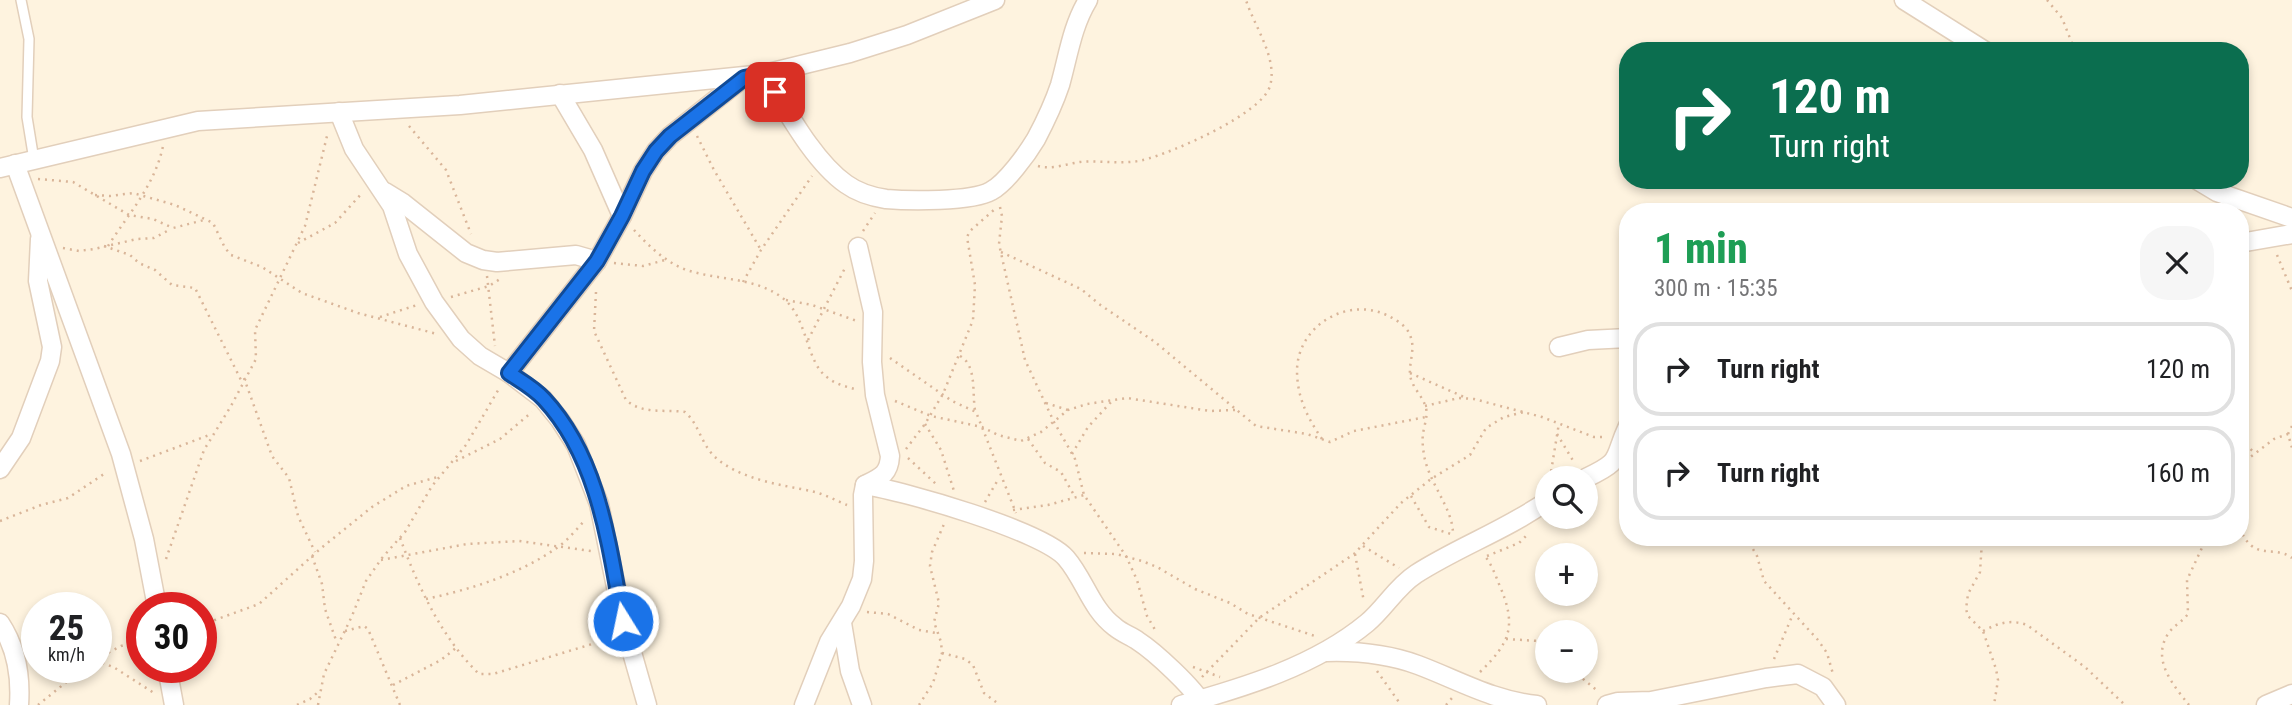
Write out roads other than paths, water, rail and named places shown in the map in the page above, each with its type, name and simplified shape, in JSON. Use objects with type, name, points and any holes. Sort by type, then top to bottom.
[{"type":"street","points":[[154,592],[144,539],[124,464],[40,232],[11,168],[34,160],[198,121],[460,105],[744,78],[850,53],[895,39],[995,0]]},
{"type":"street","points":[[764,74],[822,161],[846,184],[863,193],[886,199],[978,196],[1001,184],[1035,139],[1059,88],[1077,23],[1088,0]]},
{"type":"street","points":[[1904,0],[1971,42]]},
{"type":"street","points":[[502,369],[597,261],[656,151],[689,120],[744,78]]},
{"type":"street","points":[[560,94],[593,150],[622,216]]},
{"type":"street","points":[[336,112],[354,149],[392,205],[408,254],[434,302],[461,339],[480,356],[544,399],[576,445],[599,504],[626,634],[647,705]]},
{"type":"street","points":[[380,186],[460,248],[483,260],[576,255],[597,261]]},
{"type":"street","points":[[2212,189],[2249,203]]},
{"type":"street","points":[[2249,203],[2292,218]]},
{"type":"street","points":[[0,469],[21,438],[50,361],[52,347],[38,281],[40,232]]},
{"type":"street","points":[[2249,241],[2292,234]]},
{"type":"street","points":[[804,705],[829,642],[851,606],[862,579],[865,485],[887,472],[890,466],[875,394],[873,312],[858,247]]},
{"type":"street","points":[[1559,346],[1588,340],[1619,338]]},
{"type":"street","points":[[1598,472],[1616,459],[1619,450]]},
{"type":"street","points":[[865,485],[899,491],[1052,546],[1066,557],[1103,616],[1116,628],[1152,651],[1194,700],[1265,678],[1329,648],[1367,623],[1398,588],[1458,541],[1526,516],[1535,510]]},
{"type":"street","points":[[0,623],[15,655],[19,705]]},
{"type":"street","points":[[842,623],[850,671],[862,705]]},
{"type":"street","points":[[1329,648],[1369,653],[1420,666],[1499,698],[1537,705]]},
{"type":"street","points":[[1615,704],[1651,701],[1798,674],[1823,687],[1835,703]]},
{"type":"street","points":[[167,683],[167,701]]},
{"type":"street","points":[[2266,705],[2292,694]]},
{"type":"lane","points":[[21,0],[29,38],[27,117],[34,160]]}]
